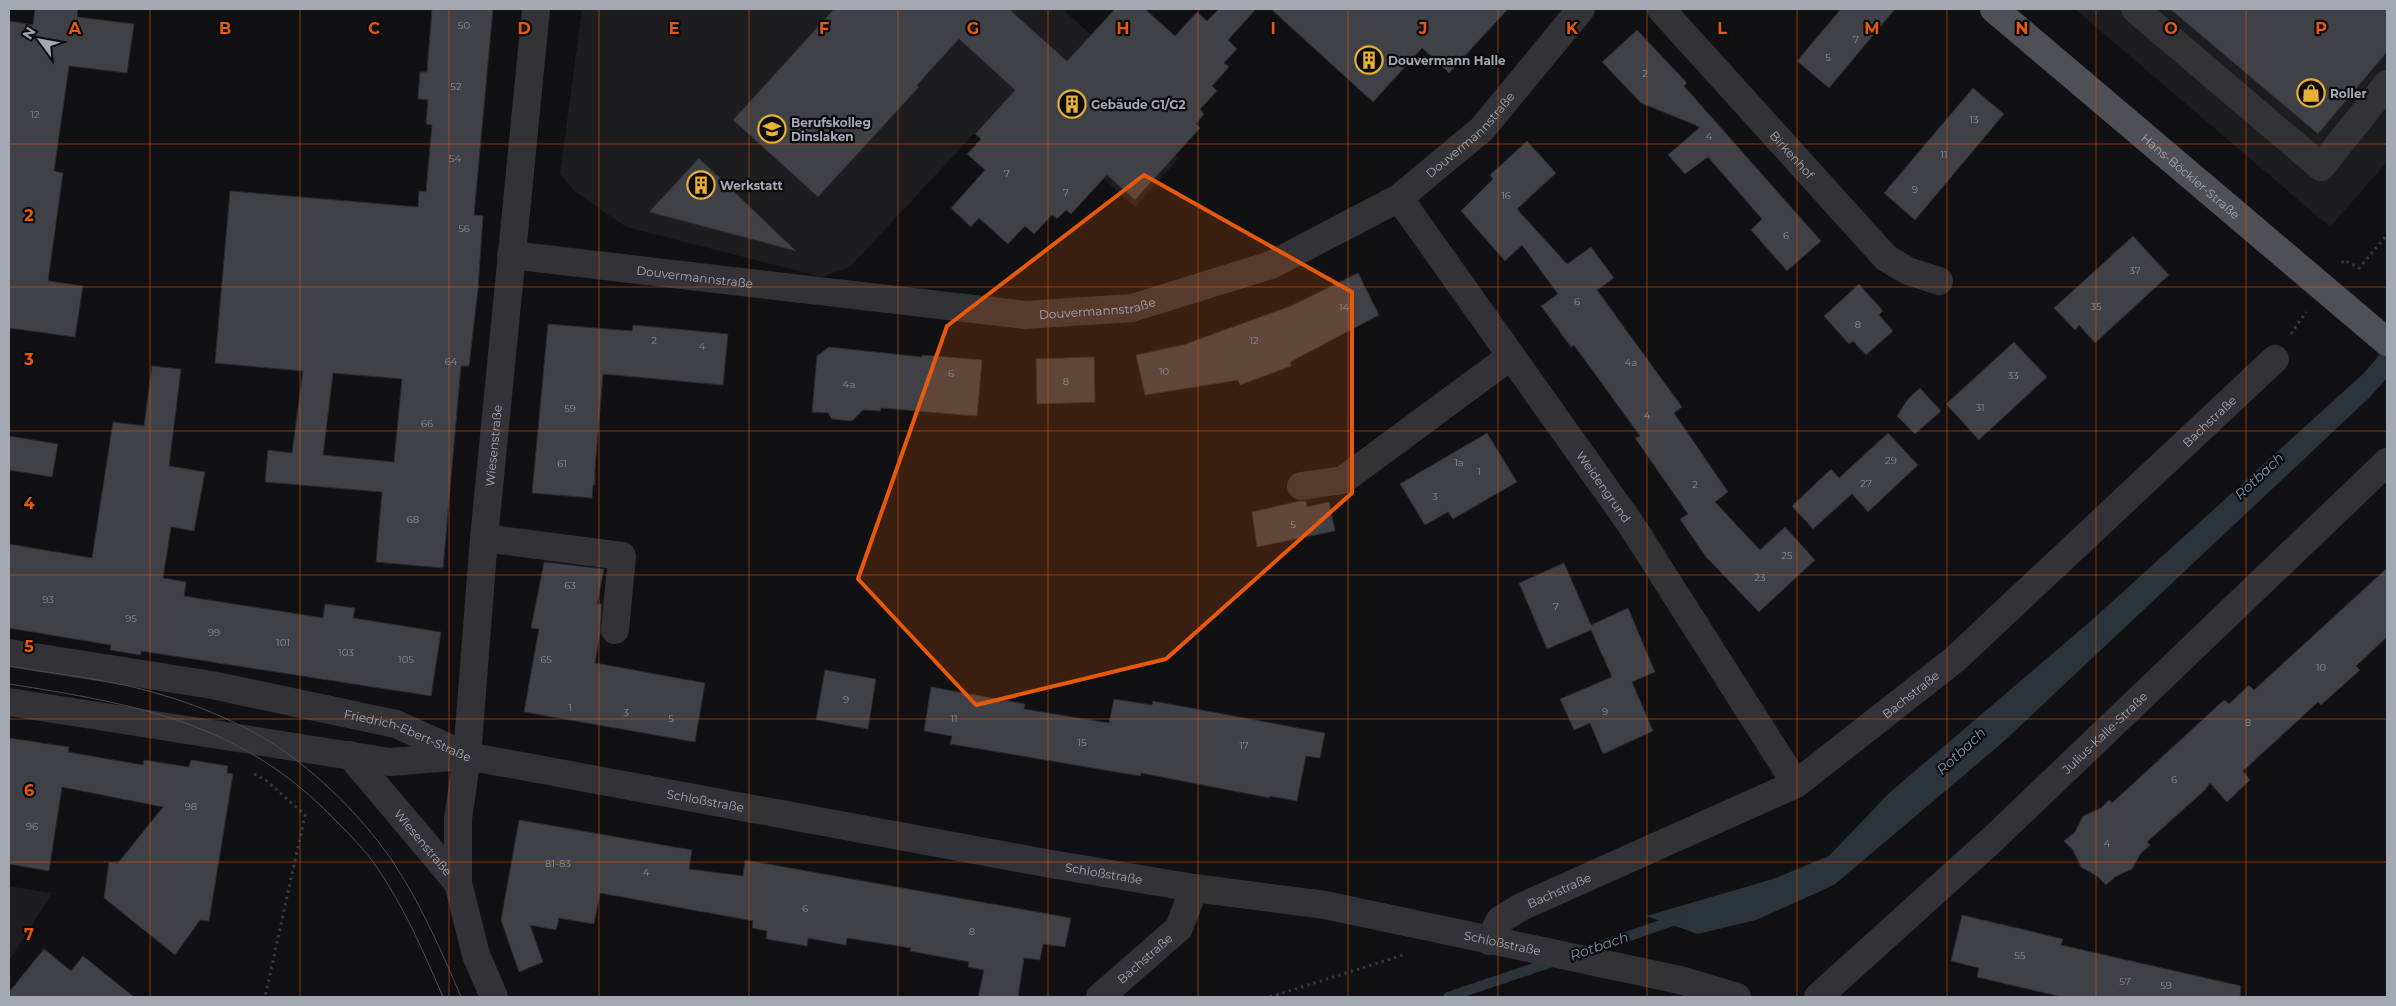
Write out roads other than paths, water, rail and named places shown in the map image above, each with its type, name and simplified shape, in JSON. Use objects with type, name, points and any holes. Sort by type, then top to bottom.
[{"type":"main road","name":"Hans-Böckler-Straße","points":[[1994,9],[2378,334]]},
{"type":"street","name":"Wiesenstraße","points":[[494,997],[476,956],[458,883],[458,819],[467,756],[484,538],[536,9]]},
{"type":"street","name":"Douvermannstraße","points":[[512,255],[1024,315],[1132,308],[1271,265],[1398,198],[1482,129],[1581,9]]},
{"type":"street","name":"Birkenhof","points":[[1661,9],[1886,258],[1908,271],[1939,281]]},
{"type":"street","points":[[2135,9],[2320,168],[2387,84]]},
{"type":"street","name":"Weidengrund","points":[[1398,198],[1632,526],[1796,784]]},
{"type":"street","points":[[1301,486],[1342,480],[1511,356]]},
{"type":"street","name":"Bachstraße","points":[[1489,941],[1500,920],[1522,908],[1796,784],[1954,660],[2275,359]]},
{"type":"street","name":"Julius-Kalle-Straße","points":[[1818,997],[1994,838],[2387,462]]},
{"type":"street","points":[[484,538],[622,556],[615,630]]},
{"type":"street","name":"Friedrich-Ebert-Straße","points":[[9,653],[212,685],[396,724],[467,756]]},
{"type":"street","name":"Friedrich-Ebert-Straße","points":[[9,702],[390,762],[467,756]]},
{"type":"street","name":"Wiesenstraße","points":[[350,755],[458,883]]},
{"type":"street","name":"Schloßstraße","points":[[467,756],[1194,888],[1325,905],[1680,980],[1737,997]]},
{"type":"street","name":"Bachstraße","points":[[1100,997],[1179,928],[1194,888]]},
{"type":"water","points":[[2387,346],[2387,378],[2370,397],[2002,743],[1834,885],[1756,920],[1698,934],[1646,916],[1773,879],[1829,856],[1888,794],[2092,620],[2364,373]]},
{"type":"waterway","name":"Rotbach","points":[[1583,952],[1678,919]]},
{"type":"waterway","name":"Rotbach","points":[[1448,997],[1555,961]]},
{"type":"tram line","points":[[9,666],[130,686],[181,701],[238,724],[291,756],[323,782],[353,812],[391,859],[421,909],[461,997]]},
{"type":"tram line","points":[[9,684],[101,700],[144,710],[186,723],[225,740],[264,761],[300,788],[336,821],[372,860],[404,913],[443,997]]},
{"type":"place","name":"Douvermann Halle","points":[[1369,60]]},
{"type":"place","name":"Roller","points":[[2311,93]]},
{"type":"place","name":"Gebäude G1/G2","points":[[1072,104]]},
{"type":"place","name":"Berufskolleg Dinslaken","points":[[772,129]]},
{"type":"place","name":"Werkstatt","points":[[701,185]]}]
